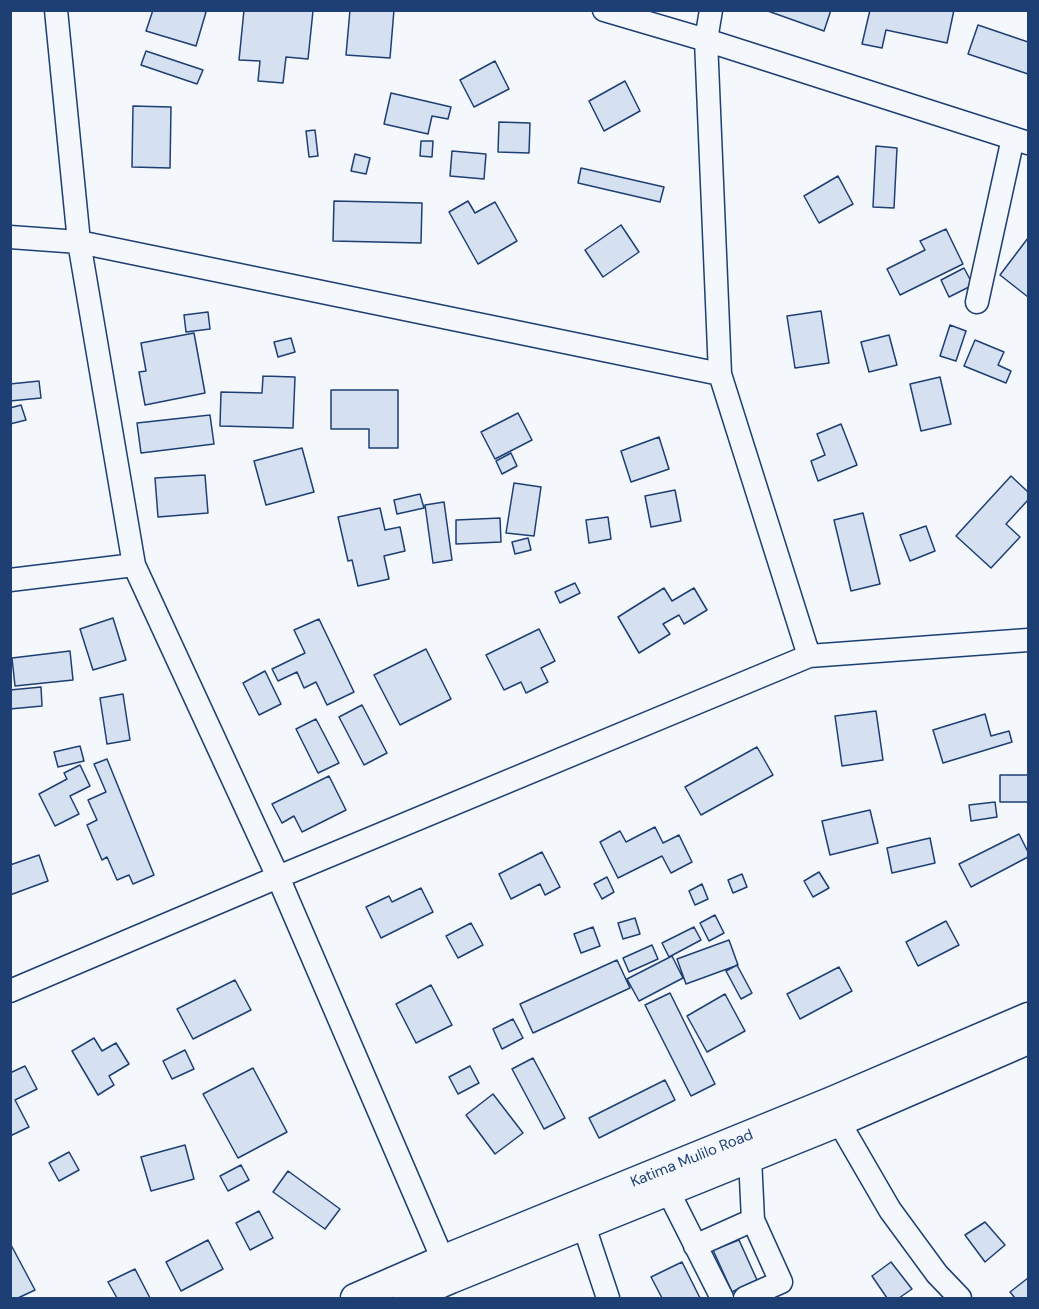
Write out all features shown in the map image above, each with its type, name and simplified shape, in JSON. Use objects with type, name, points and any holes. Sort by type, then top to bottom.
[{"type":"main road","name":"Katima Mulilo Road","points":[[408,1299],[447,1269],[746,1148],[832,1101],[1029,1017]]},
{"type":"main road","name":"Katima Mulilo Road","points":[[746,1148],[839,1122],[1029,1040]]},
{"type":"main road","name":"Katima Mulilo Road","points":[[355,1299],[584,1226],[663,1182]]},
{"type":"street","points":[[56,10],[79,242],[134,565],[278,877],[447,1269]]},
{"type":"street","points":[[604,10],[706,40],[1021,141],[977,303]]},
{"type":"street","points":[[711,10],[706,40],[720,374],[809,656]]},
{"type":"street","points":[[10,237],[79,242],[720,374]]},
{"type":"street","points":[[10,580],[134,565]]},
{"type":"street","points":[[10,992],[278,877],[809,656],[1029,640]]},
{"type":"street","points":[[839,1122],[890,1210],[937,1274],[960,1299]]},
{"type":"street","points":[[745,1299],[781,1282],[753,1220],[746,1148]]},
{"type":"street","points":[[663,1182],[722,1299]]},
{"type":"street","points":[[695,1246],[753,1220]]},
{"type":"street","points":[[584,1226],[608,1299]]},
{"type":"building","points":[[153,10],[201,10],[206,12],[196,46],[146,31]]},
{"type":"building","points":[[244,10],[313,11],[308,59],[286,57],[283,83],[258,81],[260,61],[239,60]]},
{"type":"building","points":[[350,10],[394,10],[390,58],[346,55]]},
{"type":"building","points":[[765,10],[831,10],[824,31]]},
{"type":"building","points":[[870,10],[954,10],[947,43],[886,30],[882,48],[862,44]]},
{"type":"building","points":[[978,25],[1028,42],[1028,74],[968,54]]},
{"type":"building","points":[[146,51],[203,70],[197,84],[141,65]]},
{"type":"building","points":[[495,61],[509,89],[474,107],[460,80]]},
{"type":"building","points":[[625,81],[640,111],[604,131],[589,101]]},
{"type":"building","points":[[391,93],[451,107],[448,119],[432,116],[428,134],[384,124]]},
{"type":"building","points":[[133,106],[171,107],[170,168],[132,167]]},
{"type":"building","points":[[499,122],[530,123],[529,153],[498,152]]},
{"type":"building","points":[[315,130],[318,156],[309,157],[306,131]]},
{"type":"building","points":[[421,141],[433,141],[432,157],[420,156]]},
{"type":"building","points":[[876,146],[897,148],[894,208],[873,207]]},
{"type":"building","points":[[452,151],[486,154],[484,179],[450,176]]},
{"type":"building","points":[[355,154],[370,158],[366,174],[351,171]]},
{"type":"building","points":[[581,168],[664,187],[660,202],[578,183]]},
{"type":"building","points":[[838,176],[853,204],[819,223],[804,196]]},
{"type":"building","points":[[334,201],[422,203],[421,243],[333,241]]},
{"type":"building","points":[[468,201],[475,213],[495,202],[517,241],[478,264],[449,212]]},
{"type":"building","points":[[621,225],[639,252],[603,277],[585,250]]},
{"type":"building","points":[[946,229],[963,264],[900,295],[887,269],[925,250],[920,241]]},
{"type":"building","points":[[1028,238],[1028,297],[1000,275]]},
{"type":"building","points":[[964,268],[973,285],[949,297],[941,280]]},
{"type":"building","points":[[821,311],[829,363],[795,368],[787,316]]},
{"type":"building","points":[[208,312],[210,329],[186,332],[184,315]]},
{"type":"building","points":[[950,325],[966,331],[956,361],[940,356]]},
{"type":"building","points":[[194,333],[205,393],[145,405],[139,372],[146,371],[141,343]]},
{"type":"building","points":[[889,335],[897,365],[869,372],[861,342]]},
{"type":"building","points":[[291,338],[295,352],[278,357],[274,342]]},
{"type":"building","points":[[975,340],[1004,352],[998,365],[1011,371],[1006,383],[964,366]]},
{"type":"building","points":[[263,376],[295,377],[293,428],[220,426],[221,392],[262,393]]},
{"type":"building","points":[[940,377],[951,424],[921,431],[910,384]]},
{"type":"building","points":[[39,381],[41,398],[10,401],[10,384]]},
{"type":"building","points":[[331,390],[398,390],[398,448],[369,448],[369,429],[331,429]]},
{"type":"building","points":[[21,405],[26,420],[10,424],[10,408]]},
{"type":"building","points":[[518,413],[532,440],[495,459],[481,432]]},
{"type":"building","points":[[210,415],[214,444],[141,453],[137,423]]},
{"type":"building","points":[[841,424],[857,465],[818,481],[811,461],[825,455],[817,434]]},
{"type":"building","points":[[659,437],[669,469],[631,482],[621,451]]},
{"type":"building","points":[[302,448],[314,492],[266,505],[254,461]]},
{"type":"building","points":[[511,453],[517,466],[502,474],[496,461]]},
{"type":"building","points":[[205,475],[208,513],[158,517],[155,478]]},
{"type":"building","points":[[1011,476],[1028,492],[1028,500],[1006,524],[1020,537],[991,568],[956,536]]},
{"type":"building","points":[[514,483],[541,487],[534,536],[506,533]]},
{"type":"building","points":[[675,490],[681,521],[651,527],[645,496]]},
{"type":"building","points":[[420,494],[424,508],[397,514],[394,500]]},
{"type":"building","points":[[444,502],[452,560],[433,563],[425,505]]},
{"type":"building","points":[[380,508],[385,530],[400,527],[405,551],[384,556],[389,579],[358,586],[352,560],[348,561],[338,517]]},
{"type":"building","points":[[863,513],[880,584],[851,591],[834,520]]},
{"type":"building","points":[[608,517],[611,539],[589,543],[586,520]]},
{"type":"building","points":[[500,518],[501,542],[456,544],[456,520]]},
{"type":"building","points":[[926,526],[935,551],[910,561],[900,535]]},
{"type":"building","points":[[528,538],[531,550],[515,554],[512,542]]},
{"type":"building","points":[[575,583],[580,593],[560,603],[555,592]]},
{"type":"building","points":[[664,588],[672,601],[694,588],[707,610],[684,624],[679,615],[663,624],[670,634],[639,653],[618,617]]},
{"type":"building","points":[[113,618],[126,660],[93,670],[80,629]]},
{"type":"building","points":[[319,619],[354,692],[327,705],[316,682],[304,688],[297,672],[278,681],[272,669],[305,653],[294,630]]},
{"type":"building","points":[[539,629],[555,661],[541,668],[548,682],[526,693],[521,682],[504,690],[486,655]]},
{"type":"building","points":[[426,649],[451,699],[400,725],[374,675]]},
{"type":"building","points":[[70,651],[73,680],[15,686],[12,658]]},
{"type":"building","points":[[265,671],[281,704],[259,715],[243,683]]},
{"type":"building","points":[[41,687],[42,706],[10,709],[10,690]]},
{"type":"building","points":[[123,694],[130,740],[107,744],[100,698]]},
{"type":"building","points":[[362,705],[387,753],[364,765],[339,717]]},
{"type":"building","points":[[876,711],[883,760],[842,766],[835,716]]},
{"type":"building","points":[[985,714],[991,736],[1009,731],[1012,742],[943,763],[933,730]]},
{"type":"building","points":[[316,719],[339,763],[318,773],[296,729]]},
{"type":"building","points":[[80,746],[84,761],[58,767],[54,752]]},
{"type":"building","points":[[757,747],[773,775],[701,815],[685,787]]},
{"type":"building","points":[[107,759],[154,875],[133,884],[129,875],[117,880],[107,857],[102,860],[87,825],[97,820],[88,800],[106,792],[94,764]]},
{"type":"building","points":[[80,765],[90,786],[70,796],[79,814],[55,826],[39,794],[67,779],[64,773]]},
{"type":"building","points":[[1000,775],[1028,775],[1028,802],[1000,802]]},
{"type":"building","points":[[329,776],[346,810],[302,832],[294,816],[282,823],[272,804]]},
{"type":"building","points":[[995,802],[997,817],[971,821],[969,805]]},
{"type":"building","points":[[870,810],[878,843],[830,855],[822,821]]},
{"type":"building","points":[[655,827],[663,843],[679,835],[692,862],[671,873],[662,856],[618,878],[600,842],[620,831],[626,842]]},
{"type":"building","points":[[1019,834],[1028,852],[1028,857],[971,887],[959,864]]},
{"type":"building","points":[[930,838],[935,863],[892,873],[887,848]]},
{"type":"building","points":[[542,852],[560,887],[545,895],[540,884],[511,899],[499,874]]},
{"type":"building","points":[[39,855],[48,881],[10,895],[10,865]]},
{"type":"building","points":[[819,872],[829,888],[813,897],[804,881]]},
{"type":"building","points":[[742,874],[747,887],[733,893],[728,880]]},
{"type":"building","points":[[607,877],[614,892],[602,899],[594,884]]},
{"type":"building","points":[[702,884],[708,899],[695,905],[689,891]]},
{"type":"building","points":[[421,888],[433,912],[381,938],[366,907],[389,896],[392,902]]},
{"type":"building","points":[[715,915],[724,933],[709,941],[700,923]]},
{"type":"building","points":[[635,918],[640,934],[623,939],[618,923]]},
{"type":"building","points":[[946,921],[959,945],[918,966],[906,942]]},
{"type":"building","points":[[471,923],[483,945],[458,958],[446,936]]},
{"type":"building","points":[[593,927],[600,946],[581,953],[574,934]]},
{"type":"building","points":[[694,927],[701,940],[669,957],[662,943]]},
{"type":"building","points":[[729,940],[738,965],[686,984],[677,959]]},
{"type":"building","points":[[652,945],[658,959],[629,972],[623,958]]},
{"type":"building","points":[[672,956],[683,978],[639,1001],[627,979]]},
{"type":"building","points":[[617,960],[630,988],[533,1033],[520,1004]]},
{"type":"building","points":[[737,965],[752,993],[741,999],[726,971]]},
{"type":"building","points":[[839,967],[852,991],[800,1019],[787,994]]},
{"type":"building","points":[[235,980],[251,1010],[193,1039],[177,1009]]},
{"type":"building","points":[[431,985],[452,1025],[416,1043],[396,1004]]},
{"type":"building","points":[[670,993],[715,1084],[691,1096],[645,1005]]},
{"type":"building","points":[[725,994],[745,1031],[707,1052],[687,1016]]},
{"type":"building","points":[[513,1019],[523,1038],[502,1049],[493,1029]]},
{"type":"building","points":[[94,1038],[102,1051],[116,1043],[129,1064],[109,1076],[114,1085],[98,1095],[72,1051]]},
{"type":"building","points":[[185,1050],[194,1069],[172,1079],[163,1061]]},
{"type":"building","points":[[533,1058],[565,1118],[544,1129],[512,1069]]},
{"type":"building","points":[[25,1066],[37,1089],[15,1100],[29,1127],[10,1136],[10,1073]]},
{"type":"building","points":[[470,1066],[479,1083],[458,1094],[449,1077]]},
{"type":"building","points":[[253,1068],[287,1132],[238,1158],[203,1094]]},
{"type":"building","points":[[665,1080],[675,1100],[599,1138],[589,1118]]},
{"type":"building","points":[[493,1094],[523,1133],[495,1154],[466,1115]]},
{"type":"building","points":[[185,1145],[194,1179],[151,1191],[141,1157]]},
{"type":"building","points":[[69,1152],[79,1170],[59,1181],[49,1163]]},
{"type":"building","points":[[241,1165],[249,1180],[228,1191],[220,1176]]},
{"type":"building","points":[[288,1171],[340,1209],[325,1229],[273,1192]]},
{"type":"building","points":[[259,1211],[273,1238],[250,1250],[236,1223]]},
{"type":"building","points":[[985,1222],[1005,1245],[985,1262],[965,1235]]},
{"type":"building","points":[[208,1240],[223,1269],[181,1291],[166,1262]]},
{"type":"building","points":[[739,1240],[757,1280],[732,1292],[713,1250]]},
{"type":"building","points":[[10,1243],[35,1290],[18,1298],[10,1296]]},
{"type":"building","points":[[682,1262],[700,1298],[662,1298],[651,1277]]},
{"type":"building","points":[[891,1262],[912,1289],[899,1298],[887,1298],[872,1276]]},
{"type":"building","points":[[135,1269],[150,1298],[117,1298],[108,1282]]},
{"type":"building","points":[[1028,1278],[1028,1298],[1015,1298],[1010,1292]]}]
